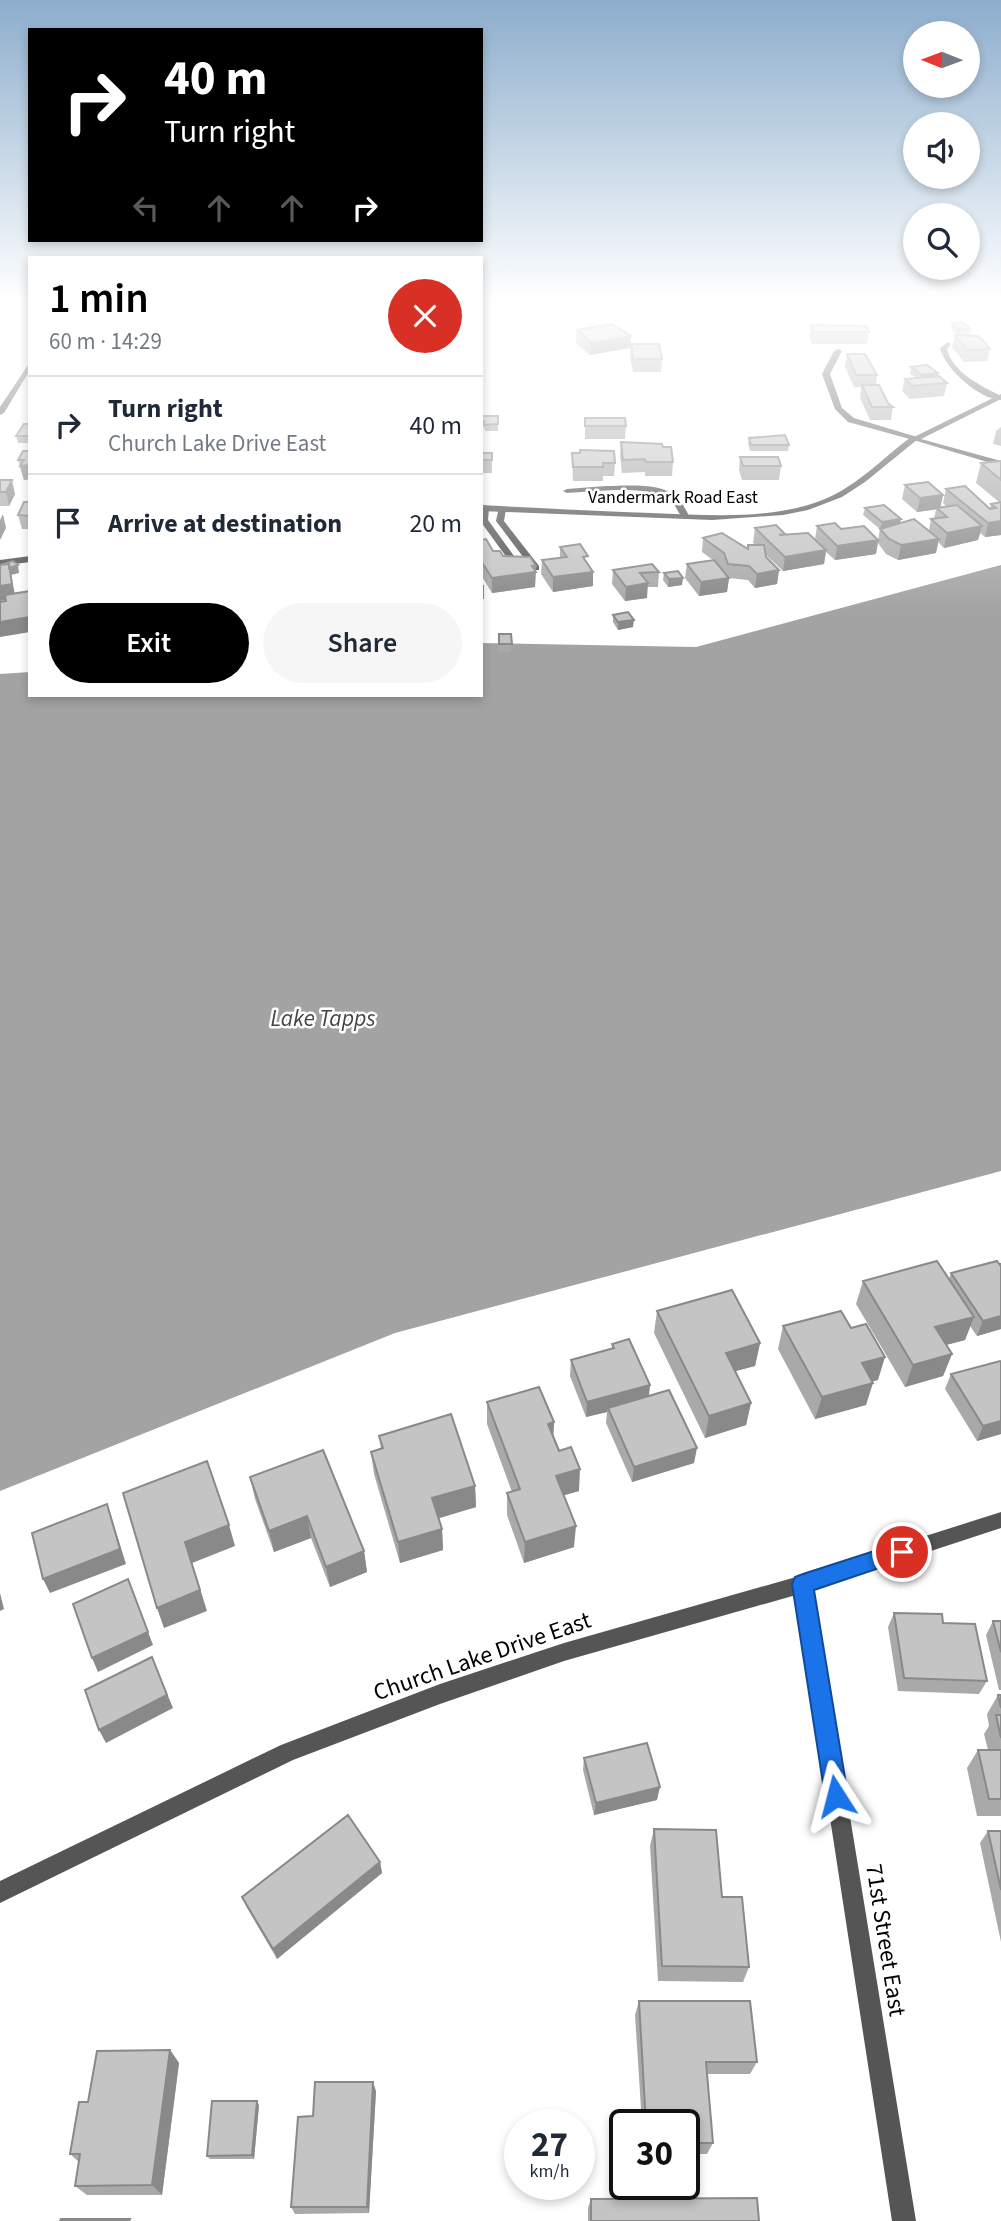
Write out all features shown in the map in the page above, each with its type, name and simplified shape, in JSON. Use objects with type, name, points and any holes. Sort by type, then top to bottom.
[{"type":"street","points":[[838,406],[851,420],[1001,464]]},
{"type":"street","name":"Vandermark Road East","points":[[483,508],[685,516],[771,513],[827,501],[858,484],[914,439],[982,406]]},
{"type":"street","points":[[566,491],[639,489],[664,493],[673,497],[685,516]]},
{"type":"street","points":[[483,508],[484,520],[518,566]]},
{"type":"street","points":[[502,509],[500,521],[536,568]]},
{"type":"street","points":[[0,563],[28,559]]},
{"type":"street","name":"Church Lake Drive East","points":[[0,1892],[313,1742],[440,1694],[564,1652],[803,1584],[1001,1520]]},
{"type":"street","name":"71st Street East","points":[[803,1584],[904,2221]]},
{"type":"water","name":"Lake Tapps","points":[[1001,565],[1001,1171],[395,1333],[0,1491],[0,674],[28,672],[28,697],[483,697],[483,643],[696,647]]},
{"type":"building","points":[[483,416],[498,416],[498,424],[484,425]]},
{"type":"building","points":[[585,418],[625,418],[626,426],[585,426]]},
{"type":"building","points":[[24,424],[28,424],[28,436],[16,436]]},
{"type":"building","points":[[785,435],[789,445],[751,445],[749,438]]},
{"type":"building","points":[[621,442],[671,447],[673,462],[623,460]]},
{"type":"building","points":[[580,450],[614,451],[615,463],[603,463],[603,467],[573,467],[572,453],[580,453]]},
{"type":"building","points":[[23,451],[28,451],[28,465],[20,466],[24,460],[18,460]]},
{"type":"building","points":[[483,453],[492,453],[492,460],[483,460]]},
{"type":"building","points":[[740,457],[778,457],[781,466],[743,466]]},
{"type":"building","points":[[1001,461],[1001,480],[981,463]]},
{"type":"building","points":[[0,480],[12,480],[6,492],[0,492]]},
{"type":"building","points":[[928,482],[943,495],[920,498],[905,485]]},
{"type":"building","points":[[965,486],[990,509],[996,508],[991,504],[1001,502],[1001,521],[988,523],[946,489]]},
{"type":"building","points":[[24,502],[28,502],[28,516],[18,515]]},
{"type":"building","points":[[884,505],[901,519],[882,522],[865,508]]},
{"type":"building","points":[[957,505],[982,526],[947,533],[931,519],[947,517],[937,508]]},
{"type":"building","points":[[914,519],[939,539],[901,545],[889,539],[880,529]]},
{"type":"building","points":[[835,523],[841,529],[864,526],[878,540],[837,546],[817,526]]},
{"type":"building","points":[[776,525],[785,534],[779,535],[808,533],[826,550],[785,557],[755,528]]},
{"type":"building","points":[[722,533],[748,549],[748,545],[764,545],[766,557],[779,570],[757,574],[749,566],[728,564],[724,553],[703,538]]},
{"type":"building","points":[[486,539],[493,551],[500,551],[503,556],[530,557],[536,566],[532,566],[536,572],[492,578],[483,564],[483,540]]},
{"type":"building","points":[[580,544],[588,556],[583,557],[593,572],[553,577],[542,560],[567,557],[560,547]]},
{"type":"building","points":[[714,560],[729,578],[701,582],[687,564]]},
{"type":"building","points":[[13,561],[18,565],[9,568],[9,564],[0,565]]},
{"type":"building","points":[[9,564],[12,584],[0,586],[0,565]]},
{"type":"building","points":[[652,564],[659,572],[640,573],[648,583],[626,587],[613,570]]},
{"type":"building","points":[[678,571],[683,578],[669,579],[664,573]]},
{"type":"building","points":[[28,591],[28,617],[0,622],[0,602],[6,601],[5,595]]},
{"type":"building","points":[[628,612],[634,620],[618,622],[613,615]]},
{"type":"building","points":[[499,634],[511,634],[512,644],[499,644]]},
{"type":"building","points":[[937,1261],[974,1317],[935,1327],[952,1354],[913,1365],[863,1281]]},
{"type":"building","points":[[997,1261],[1001,1264],[1001,1316],[983,1321],[951,1273]]},
{"type":"building","points":[[732,1290],[760,1343],[726,1353],[751,1403],[709,1416],[657,1311]]},
{"type":"building","points":[[841,1311],[851,1328],[866,1324],[885,1357],[862,1363],[873,1383],[822,1397],[783,1326]]},
{"type":"building","points":[[629,1339],[650,1385],[587,1402],[571,1360],[614,1348],[612,1344]]},
{"type":"building","points":[[1000,1361],[1001,1421],[983,1426],[951,1374]]},
{"type":"building","points":[[539,1387],[554,1422],[548,1424],[559,1451],[571,1447],[580,1469],[556,1476],[576,1526],[525,1542],[507,1493],[520,1489],[487,1402]]},
{"type":"building","points":[[669,1390],[697,1448],[634,1467],[608,1408]]},
{"type":"building","points":[[451,1414],[475,1486],[432,1498],[442,1529],[398,1542],[371,1452],[383,1448],[379,1436]]},
{"type":"building","points":[[323,1450],[364,1551],[326,1567],[307,1516],[269,1531],[250,1477]]},
{"type":"building","points":[[207,1461],[229,1525],[185,1542],[200,1590],[157,1608],[123,1493]]},
{"type":"building","points":[[107,1504],[120,1549],[43,1579],[32,1533]]},
{"type":"building","points":[[128,1579],[148,1632],[92,1658],[73,1604]]},
{"type":"building","points":[[894,1613],[942,1614],[943,1623],[975,1624],[987,1681],[904,1678]]},
{"type":"building","points":[[993,1621],[1001,1621],[1001,1652]]},
{"type":"building","points":[[152,1657],[167,1695],[99,1730],[85,1690]]},
{"type":"building","points":[[996,1715],[1001,1715],[1001,1738]]},
{"type":"building","points":[[647,1743],[660,1787],[596,1803],[584,1758]]},
{"type":"building","points":[[978,1750],[1001,1750],[1001,1799],[989,1799]]},
{"type":"building","points":[[348,1815],[380,1862],[273,1949],[242,1897]]},
{"type":"building","points":[[654,1829],[716,1830],[722,1897],[742,1897],[749,1967],[662,1966]]},
{"type":"building","points":[[988,1831],[1001,1831],[1001,1890]]},
{"type":"building","points":[[639,2001],[750,2001],[757,2062],[706,2062],[713,2143],[700,2143],[700,2109],[645,2109]]},
{"type":"building","points":[[170,2050],[152,2185],[75,2186],[80,2154],[70,2154],[79,2102],[88,2102],[97,2051]]},
{"type":"building","points":[[315,2082],[373,2082],[367,2207],[291,2207],[298,2117],[313,2116]]},
{"type":"building","points":[[212,2101],[257,2101],[252,2155],[207,2156]]},
{"type":"building","points":[[757,2198],[759,2221],[591,2221],[591,2200],[595,2199]]},
{"type":"building","points":[[61,2219],[130,2219],[60,2221]]},
{"type":"route","points":[[836,1796],[803,1584],[902,1552]]}]
